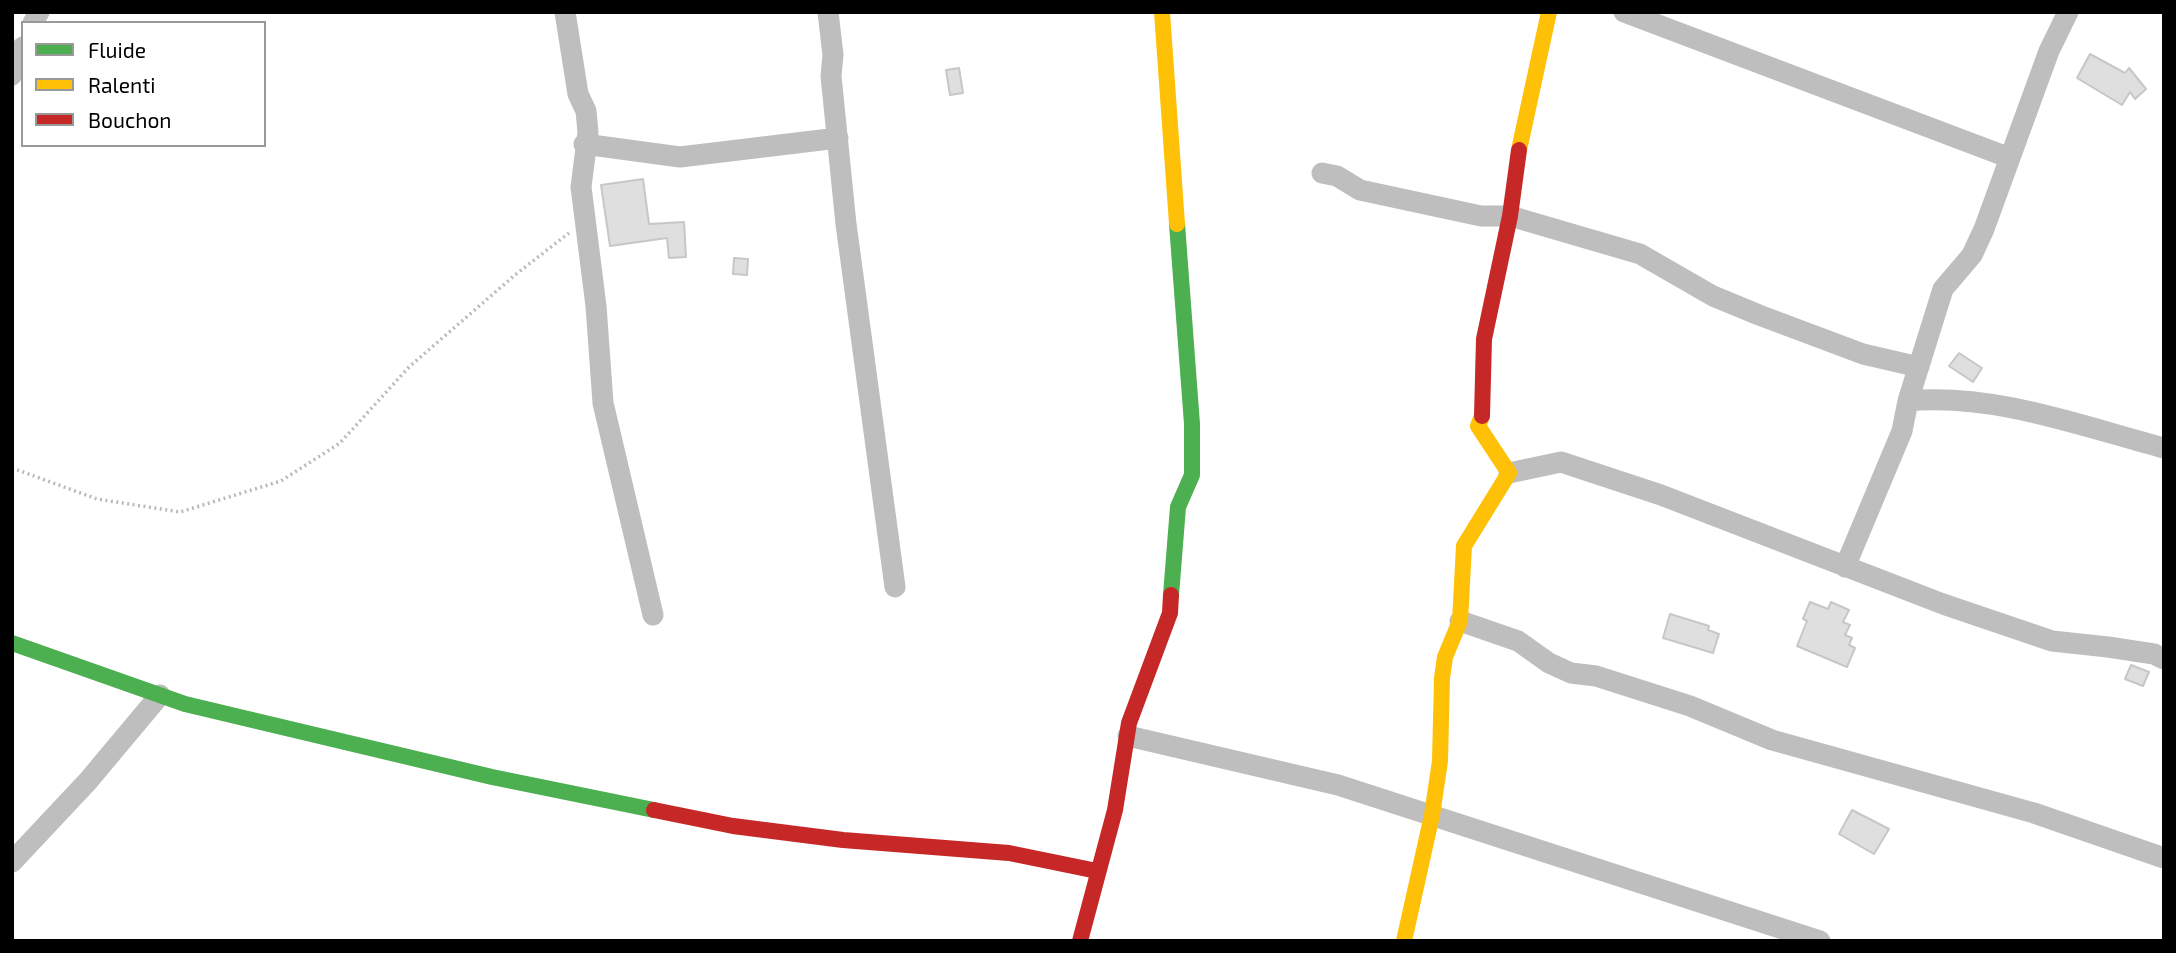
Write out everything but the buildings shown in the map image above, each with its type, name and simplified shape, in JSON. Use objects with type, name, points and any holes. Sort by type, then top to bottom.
[{"type":"street","points":[[565,12],[578,94],[586,111],[588,132],[584,144],[581,187],[596,306],[603,403],[653,615]]},
{"type":"street","points":[[828,12],[846,225],[895,587]]},
{"type":"street","points":[[1080,941],[1115,810],[1137,699],[1170,613],[1178,507],[1192,475],[1192,424],[1162,12]]},
{"type":"street","points":[[1624,12],[2010,158]]},
{"type":"street","points":[[1845,567],[1902,431],[1908,401],[1943,289],[1972,255],[2049,51],[2068,12]]},
{"type":"street","points":[[1509,473],[1478,426],[1483,415],[1484,339],[1510,216],[1520,141],[1546,13]]},
{"type":"street","points":[[12,75],[21,52]]},
{"type":"street","points":[[584,144],[680,157],[838,138]]},
{"type":"street","points":[[1321,173],[1337,176],[1360,190],[1481,216],[1510,216],[1640,254],[1713,296],[1759,315],[1863,354],[1919,367]]},
{"type":"street","points":[[1908,401],[1933,398],[1983,402],[2164,448]]},
{"type":"street","points":[[1405,941],[1432,815],[1440,761],[1445,657],[1460,621],[1464,546],[1509,473],[1561,463],[1661,495],[1845,567],[2052,641],[2154,654],[2164,659]]},
{"type":"street","points":[[1460,621],[1518,641],[1549,663],[1571,673],[1596,676],[1690,706],[1772,740],[2034,813],[2164,858]]},
{"type":"street","points":[[12,643],[160,695],[306,734],[492,777],[733,826],[844,840],[1009,853],[1097,871]]},
{"type":"street","points":[[12,862],[88,781],[160,695]]},
{"type":"street","points":[[1128,736],[1338,785],[1820,941]]},
{"type":"path","points":[[12,468],[97,499],[180,512],[281,481],[340,443],[410,367],[515,275],[571,231]]},
{"type":"traffic: fast","points":[[1171,595],[1178,507],[1192,475],[1192,424],[1177,224]]},
{"type":"traffic: fast","points":[[12,643],[185,704],[492,777],[654,810]]},
{"type":"traffic: slow","points":[[1162,12],[1177,224]]},
{"type":"traffic: slow","points":[[1519,150],[1549,12]]},
{"type":"traffic: slow","points":[[1404,941],[1432,815],[1440,761],[1442,678],[1445,657],[1460,621],[1464,546],[1509,473],[1478,426],[1482,416]]},
{"type":"traffic: jam","points":[[1482,416],[1484,339],[1510,216],[1519,150]]},
{"type":"traffic: jam","points":[[1080,941],[1115,810],[1129,723],[1170,613],[1171,595]]},
{"type":"traffic: jam","points":[[654,810],[733,826],[843,840],[1009,853],[1097,871]]}]
